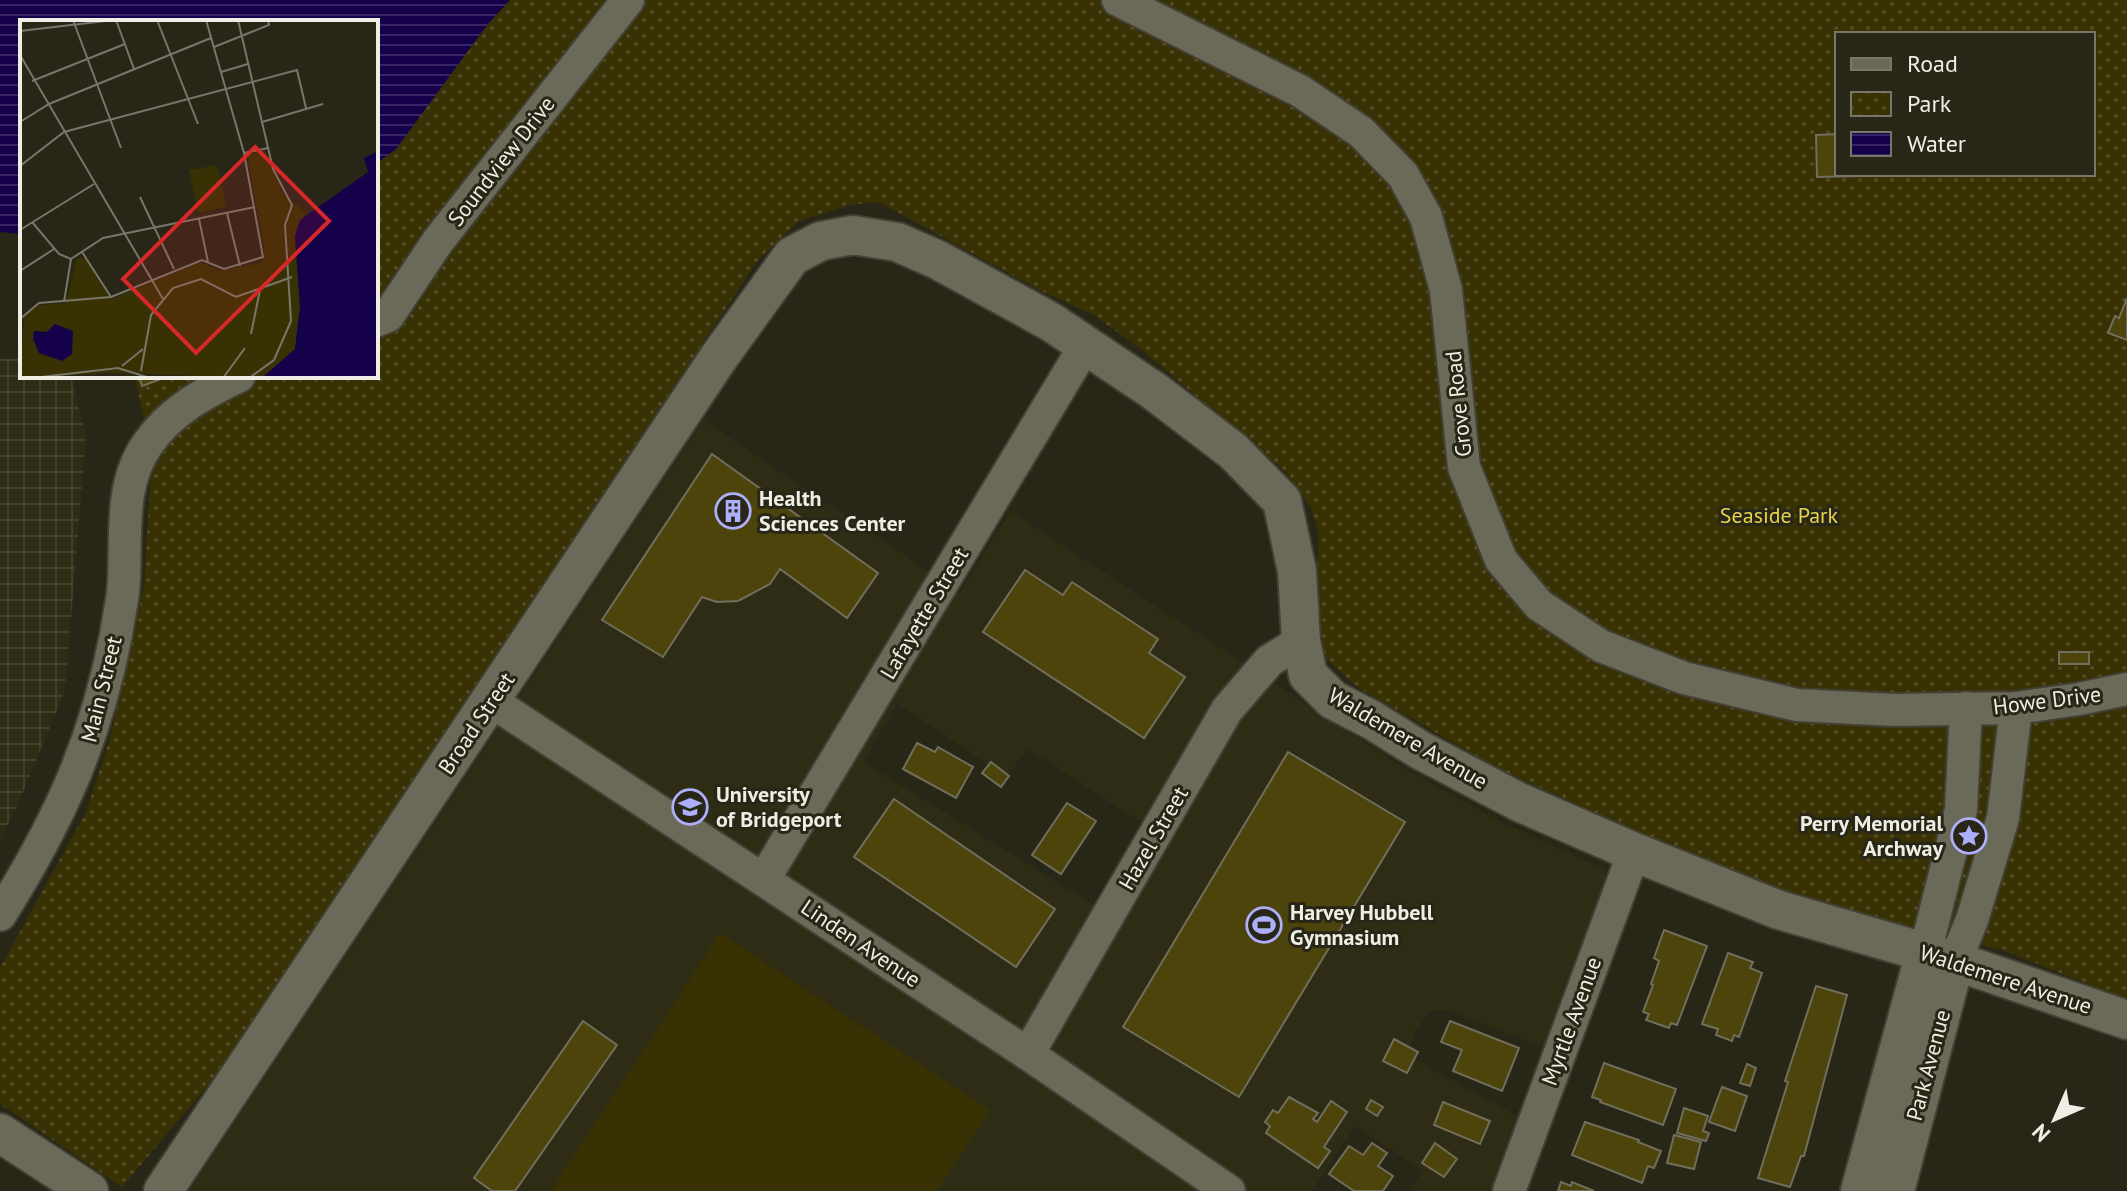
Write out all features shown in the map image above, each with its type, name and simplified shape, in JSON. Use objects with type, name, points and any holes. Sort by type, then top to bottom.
[{"type":"street","name":"Soundview Drive","points":[[378,320],[388,316],[438,241],[628,0]]},
{"type":"street","name":"Grove Road","points":[[1118,0],[1300,91],[1361,132],[1403,175],[1426,217],[1446,290],[1464,467],[1501,560],[1539,605],[1601,646],[1684,678],[1797,705],[1894,710],[1966,708]]},
{"type":"street","name":"Waldemere Avenue","points":[[792,256],[821,241],[853,235],[897,242],[938,260],[1051,322],[1154,391],[1233,451],[1282,501],[1297,571],[1301,641],[1308,675],[1333,700],[1420,750],[1519,802],[1779,910],[1940,957],[2127,1020]]},
{"type":"street","name":"Broad Street","points":[[163,1191],[719,357],[792,256]]},
{"type":"street","name":"Lafayette Street","points":[[764,879],[1085,346]]},
{"type":"street","name":"Main Street","points":[[0,915],[31,867],[89,743],[108,673],[123,593],[129,481],[147,445],[169,420],[194,398],[235,378]]},
{"type":"street","name":"Hazel Street","points":[[1028,1054],[1227,710],[1269,661],[1301,641]]},
{"type":"street","name":"Howe Drive","points":[[1966,708],[2016,708],[2127,689]]},
{"type":"street","name":"Linden Avenue","points":[[491,701],[1028,1054],[1229,1191]]},
{"type":"street","name":"Park Avenue","points":[[1895,1191],[1940,957],[1961,810],[1966,708]]},
{"type":"street","name":"Park Avenue","points":[[1860,1191],[1940,957],[1972,920],[2003,818],[2016,708]]},
{"type":"street","name":"Myrtle Avenue","points":[[1509,1191],[1634,852]]},
{"type":"street","points":[[0,1133],[89,1191]]},
{"type":"shaded area","points":[[20,358],[20,378],[71,378],[86,437],[65,691],[16,809],[0,839],[0,359]]},
{"type":"shaded area","name":"University of Bridgeport","points":[[704,420],[960,593],[1010,511],[1403,767],[1495,819],[1604,869],[1606,876],[1543,1047],[1445,1009],[1429,1012],[1414,1033],[1408,1056],[1518,1116],[1491,1191],[1410,1191],[1423,1171],[1355,1126],[1312,1191],[189,1191]],"holes":[[[897,703],[1006,777],[1028,749],[1143,824],[1096,906],[863,762]]]},
{"type":"green space","name":"Seaside Park","points":[[510,0],[2127,0],[2127,1000],[2005,951],[1887,922],[1771,886],[1635,831],[1497,768],[1359,688],[1319,653],[1316,579],[1319,535],[1311,508],[1287,473],[1137,346],[1092,314],[1039,290],[879,202],[850,205],[799,221],[758,260],[216,1076],[122,1187],[0,1104],[0,968],[86,812],[109,742],[144,587],[152,451],[134,378],[378,378],[378,162],[396,149],[487,25]]},
{"type":"green space","points":[[720,933],[990,1110],[936,1191],[551,1191]]},
{"type":"water","points":[[0,0],[510,0],[487,25],[396,149],[378,162],[378,20],[20,20],[20,234],[0,232]]},
{"type":"building","points":[[1835,134],[1835,176],[1860,176],[1817,177],[1816,135]]},
{"type":"building","points":[[2127,298],[2127,340],[2108,333],[2115,316],[2119,318]]},
{"type":"building","points":[[140,378],[164,378],[142,386]]},
{"type":"building","name":"Health Sciences Center","points":[[712,454],[878,573],[847,618],[780,569],[770,584],[738,601],[717,602],[702,597],[663,657],[602,620]]},
{"type":"building","points":[[1025,570],[1063,595],[1072,582],[1158,639],[1149,653],[1185,677],[1144,738],[983,632]]},
{"type":"building","points":[[2059,652],[2089,652],[2089,664],[2059,664]]},
{"type":"building","points":[[917,743],[935,752],[938,747],[973,767],[956,798],[903,769]]},
{"type":"building","name":"Harvey Hubbell Gymnasium","points":[[1288,752],[1405,822],[1239,1097],[1123,1027]]},
{"type":"building","points":[[991,762],[1009,776],[1001,787],[982,773]]},
{"type":"building","points":[[894,799],[1055,909],[1016,967],[854,857]]},
{"type":"building","points":[[1067,803],[1096,821],[1061,874],[1032,855]]},
{"type":"building","points":[[1664,930],[1707,946],[1677,1025],[1671,1023],[1669,1028],[1646,1020],[1649,1014],[1643,1012],[1653,985],[1659,961],[1654,958]]},
{"type":"building","points":[[1728,953],[1753,962],[1750,968],[1762,973],[1739,1037],[1734,1035],[1732,1041],[1716,1035],[1718,1029],[1702,1024]]},
{"type":"building","points":[[1816,986],[1847,995],[1804,1156],[1801,1156],[1790,1187],[1758,1178]]},
{"type":"building","points":[[583,1021],[617,1045],[515,1191],[492,1191],[474,1178]]},
{"type":"building","points":[[1450,1021],[1519,1048],[1502,1091],[1453,1071],[1462,1050],[1441,1042]]},
{"type":"building","points":[[1394,1039],[1418,1052],[1407,1073],[1383,1061]]},
{"type":"building","points":[[1604,1063],[1676,1089],[1663,1125],[1592,1097]]},
{"type":"building","points":[[1747,1064],[1756,1068],[1750,1086],[1740,1083]]},
{"type":"building","points":[[1722,1087],[1747,1096],[1735,1131],[1709,1122]]},
{"type":"building","points":[[1289,1097],[1318,1113],[1313,1119],[1317,1122],[1331,1101],[1347,1112],[1324,1147],[1330,1151],[1318,1168],[1266,1133],[1270,1126],[1265,1122],[1273,1110],[1278,1113]]},
{"type":"building","points":[[1371,1100],[1383,1107],[1377,1116],[1366,1109]]},
{"type":"building","points":[[1443,1102],[1490,1121],[1480,1144],[1434,1125]]},
{"type":"building","points":[[1684,1108],[1708,1116],[1703,1131],[1709,1133],[1706,1141],[1677,1133]]},
{"type":"building","points":[[1585,1122],[1639,1140],[1661,1151],[1654,1168],[1648,1166],[1642,1183],[1572,1155]]},
{"type":"building","points":[[1674,1135],[1701,1142],[1694,1169],[1667,1163]]},
{"type":"building","points":[[1372,1143],[1387,1153],[1378,1166],[1393,1176],[1383,1191],[1354,1191],[1329,1174],[1349,1146],[1363,1155]]},
{"type":"building","points":[[1435,1143],[1457,1159],[1444,1177],[1422,1163]]},
{"type":"building","points":[[1561,1182],[1571,1186],[1572,1182],[1594,1191],[1558,1191]]},
{"type":"place","name":"Health Sciences Center","points":[[733,511]]},
{"type":"place","name":"University of Bridgeport","points":[[690,807]]},
{"type":"place","name":"Perry Memorial Archway","points":[[1969,836]]},
{"type":"place","name":"Harvey Hubbell Gymnasium","points":[[1264,925]]}]
